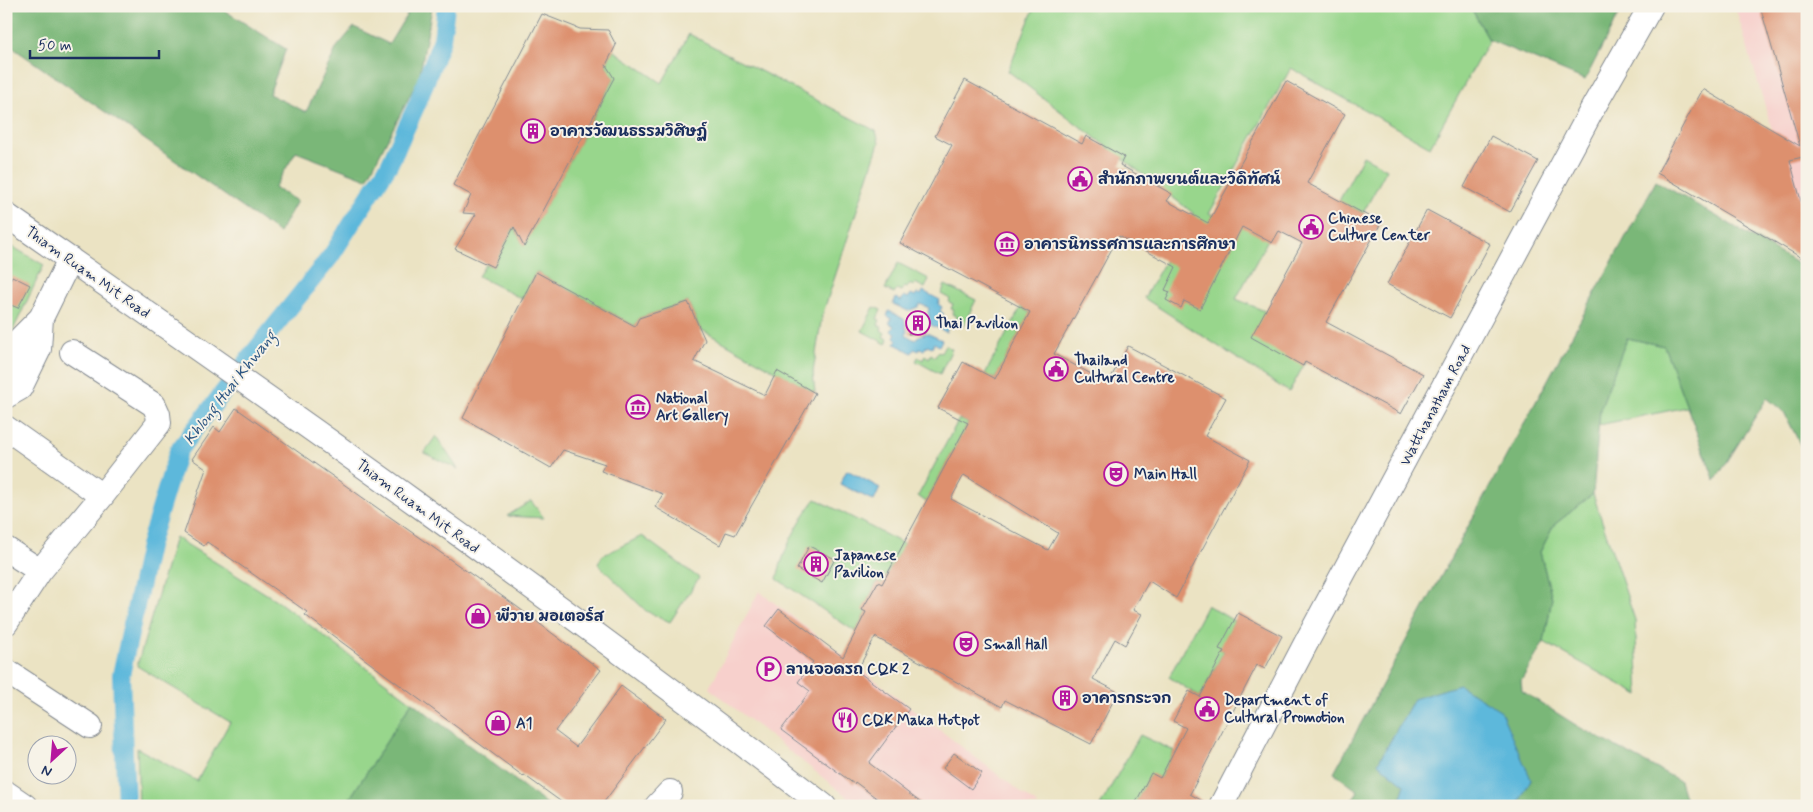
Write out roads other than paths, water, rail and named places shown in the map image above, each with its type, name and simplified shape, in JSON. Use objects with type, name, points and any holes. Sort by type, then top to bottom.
[{"type":"street","name":"Watthanatham Road","points":[[1221,806],[1306,643],[1594,106],[1651,6]]},
{"type":"street","name":"Thiam Ruam Mit Road","points":[[6,215],[221,365],[678,694],[824,806]]},
{"type":"street","points":[[6,369],[22,338],[41,318],[70,259]]},
{"type":"street","points":[[6,396],[20,388],[39,349],[41,318]]},
{"type":"street","points":[[6,623],[40,571],[102,496],[158,423],[158,414],[154,406],[72,352]]},
{"type":"street","points":[[6,428],[102,496]]},
{"type":"street","points":[[6,549],[40,571]]},
{"type":"street","points":[[6,671],[90,726]]},
{"type":"street","points":[[6,793],[25,806]]},
{"type":"water","points":[[923,291],[940,300],[938,304],[942,307],[940,311],[944,314],[941,318],[946,321],[943,325],[948,328],[946,332],[931,325],[929,308],[920,304],[918,307],[908,311],[893,304],[896,298],[901,301],[904,296],[908,298],[911,294],[915,296],[917,293],[921,295]]},
{"type":"water","points":[[889,311],[904,319],[906,335],[915,340],[917,337],[927,333],[942,340],[939,346],[934,343],[932,347],[927,345],[924,350],[920,348],[919,351],[914,349],[912,353],[895,344],[897,340],[894,337],[896,333],[891,331],[894,326],[889,323],[892,319],[887,316]]},
{"type":"water","points":[[847,470],[880,488],[874,501],[840,484]]},
{"type":"water","points":[[1459,685],[1500,710],[1531,779],[1517,806],[1398,806],[1405,785],[1378,763],[1414,699]]},
{"type":"waterway","name":"Khlong Huai Khwang","points":[[126,806],[121,675],[149,546],[178,451],[331,256],[389,165],[418,102],[442,39],[446,6]]},
{"type":"place","name":"อาคารวัฒนธรรมวิศิษฏ์","points":[[533,131]]},
{"type":"place","name":"สำนักภาพยนต์และวิดิทัศน์","points":[[1080,179]]},
{"type":"place","name":"Chinese Culture Center","points":[[1311,227]]},
{"type":"place","name":"อาคารนิทรรศการและการศึกษา","points":[[1007,244]]},
{"type":"place","name":"Thai Pavilion","points":[[918,323]]},
{"type":"place","name":"Thailand Cultural Centre","points":[[1056,369]]},
{"type":"place","name":"National Art Gallery","points":[[638,407]]},
{"type":"place","name":"Main Hall","points":[[1116,474]]},
{"type":"place","name":"Japanese Pavilion","points":[[816,564]]},
{"type":"place","name":"พีวาย มอเตอร์ส","points":[[478,616]]},
{"type":"place","name":"Small Hall","points":[[966,644]]},
{"type":"place","name":"ลานจอดรถ CQK 2","points":[[769,669]]},
{"type":"place","name":"อาคารกระจก","points":[[1065,698]]},
{"type":"place","name":"Department of Cultural Promotion","points":[[1207,709]]},
{"type":"place","name":"CQK Maka Hotpot","points":[[845,720]]},
{"type":"place","name":"A1","points":[[498,723]]}]
